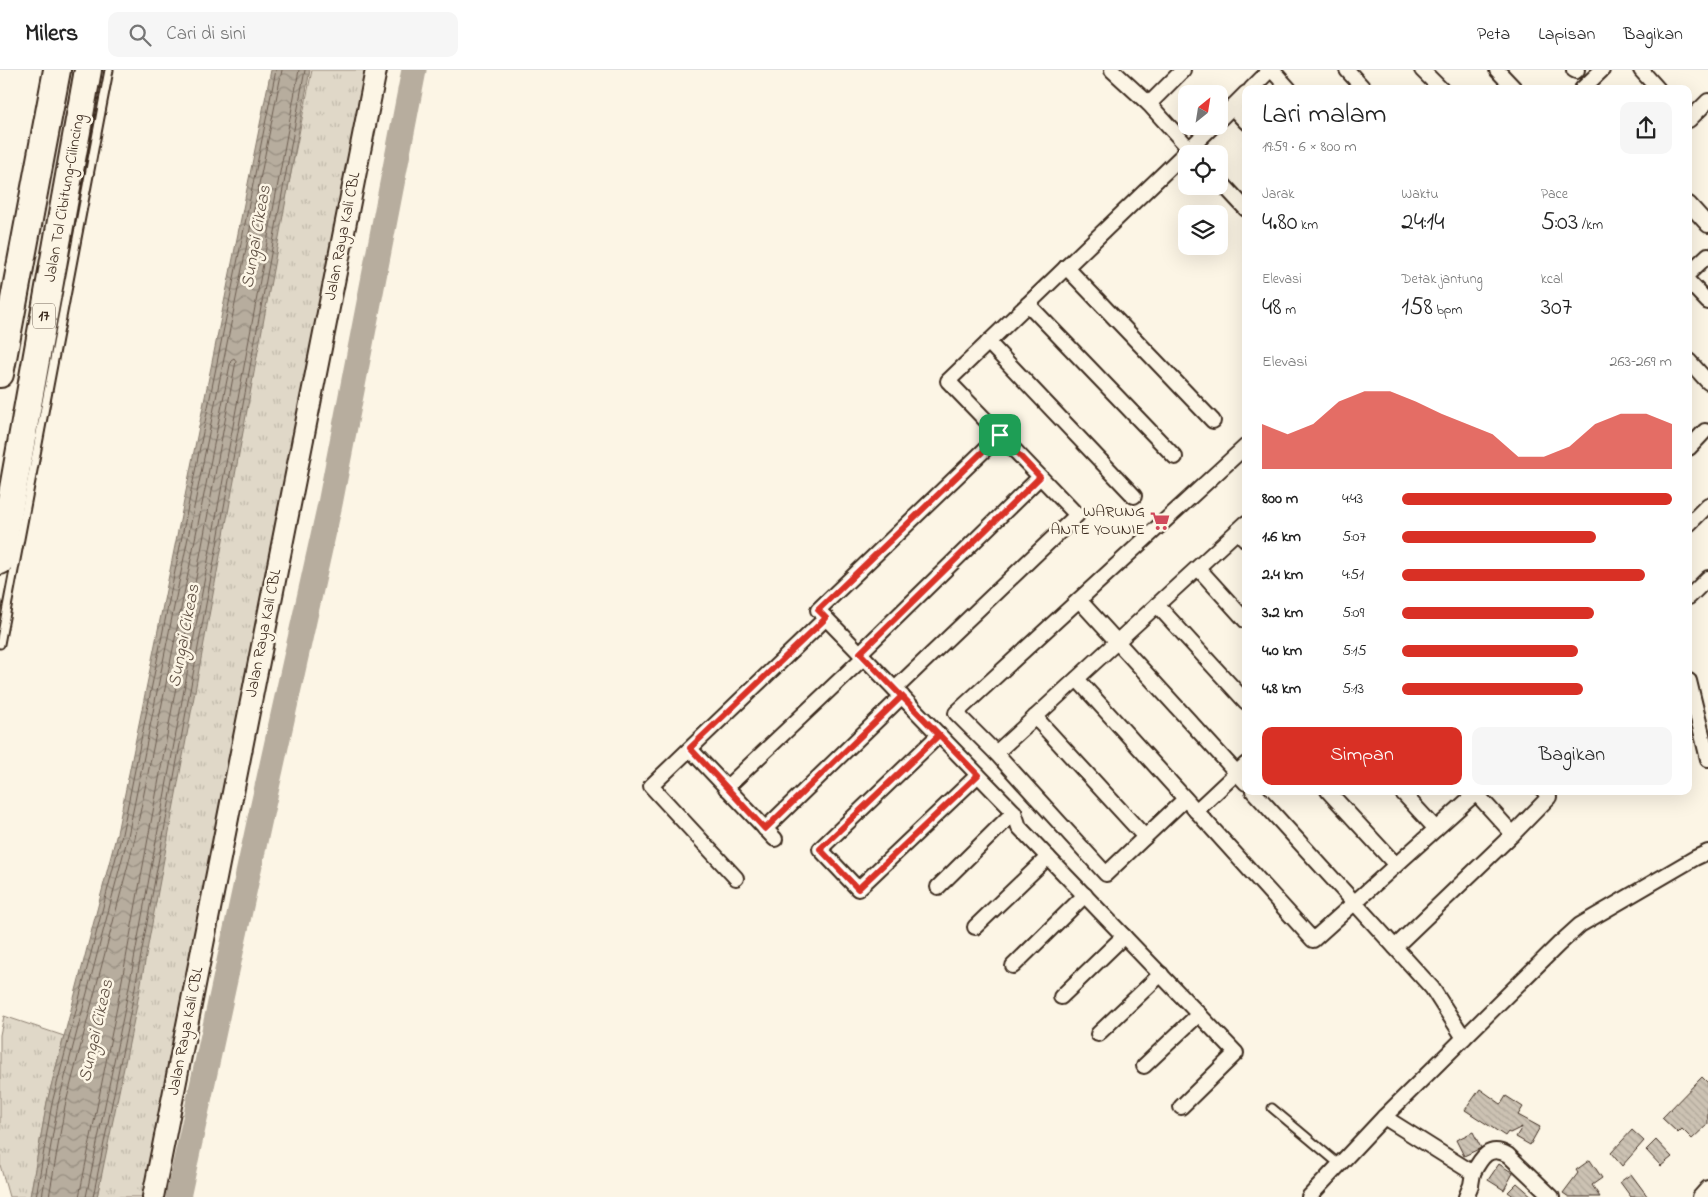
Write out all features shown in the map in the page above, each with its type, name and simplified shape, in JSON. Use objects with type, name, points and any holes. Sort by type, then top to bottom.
[{"type":"highway","name":"Jalan Tol Cibitung–Cilincing","points":[[0,374],[57,70]]},
{"type":"highway","name":"Jalan Tol Cibitung–Cilincing","points":[[0,561],[88,70]]},
{"type":"main road","name":"Jalan Raya Kali CBL","points":[[153,1197],[376,70]]},
{"type":"street","points":[[1112,70],[1149,104],[1187,145]]},
{"type":"street","points":[[1149,104],[1183,70]]},
{"type":"street","points":[[1255,85],[1271,70],[1285,85]]},
{"type":"street","points":[[1347,70],[1360,85]]},
{"type":"street","points":[[1422,70],[1437,85]]},
{"type":"street","points":[[1497,70],[1511,85]]},
{"type":"street","points":[[1586,85],[1602,70]]},
{"type":"street","points":[[1641,70],[1654,85]]},
{"type":"street","points":[[1228,111],[1242,97]]},
{"type":"street","points":[[1692,117],[1708,101]]},
{"type":"street","points":[[1232,107],[1242,118]]},
{"type":"street","points":[[1197,145],[1205,135]]},
{"type":"street","points":[[765,829],[898,693],[1077,515],[948,381],[1066,267],[1178,164]]},
{"type":"street","points":[[1228,190],[1242,205]]},
{"type":"street","points":[[1692,207],[1708,224]]},
{"type":"street","points":[[1692,270],[1708,255]]},
{"type":"street","points":[[1066,267],[1213,421]]},
{"type":"street","points":[[1692,285],[1708,302]]},
{"type":"street","points":[[1028,304],[1175,458]]},
{"type":"street","points":[[988,342],[1134,496]]},
{"type":"street","points":[[1692,364],[1708,382]]},
{"type":"street","points":[[1000,435],[818,610],[1014,812],[1019,827],[1236,1053],[1181,1106]]},
{"type":"street","points":[[1186,799],[1106,874],[956,713],[1242,450]]},
{"type":"street","points":[[726,788],[1040,477]]},
{"type":"street","points":[[1692,521],[1708,505]]},
{"type":"street","points":[[996,754],[1157,605],[1242,532]]},
{"type":"street","points":[[1198,568],[1242,617]]},
{"type":"street","points":[[1692,594],[1708,578]]},
{"type":"street","points":[[1079,600],[1242,773]]},
{"type":"street","points":[[1157,605],[1242,698]]},
{"type":"street","points":[[736,878],[650,786],[826,618]]},
{"type":"street","points":[[1077,679],[1314,940],[1473,795]]},
{"type":"street","points":[[1692,693],[1708,759]]},
{"type":"street","points":[[1036,717],[1145,837]]},
{"type":"street","points":[[939,735],[820,849],[858,889],[978,775]]},
{"type":"street","points":[[690,748],[775,839]]},
{"type":"street","points":[[1196,810],[1242,775]]},
{"type":"street","points":[[1257,795],[1432,988],[1464,1038]]},
{"type":"street","points":[[1332,795],[1396,865]]},
{"type":"street","points":[[1406,795],[1436,829]]},
{"type":"street","points":[[1479,795],[1513,834]]},
{"type":"street","points":[[1395,947],[1513,834],[1549,797],[1547,795]]},
{"type":"street","points":[[938,887],[1014,812]]},
{"type":"street","points":[[1309,1197],[1384,1117],[1580,925],[1708,852]]},
{"type":"street","points":[[975,928],[1048,857]]},
{"type":"street","points":[[1013,966],[1085,895]]},
{"type":"street","points":[[1061,996],[1124,936]]},
{"type":"street","points":[[1098,1034],[1161,974]]},
{"type":"street","points":[[1144,1066],[1199,1014]]},
{"type":"street","points":[[1384,1117],[1473,1173]]},
{"type":"street","points":[[1466,1197],[1473,1173],[1483,1156],[1489,1152],[1502,1151],[1552,1197]]},
{"type":"street","points":[[1700,1197],[1708,1188]]},
{"type":"lane","points":[[0,644],[110,70]]},
{"type":"lane","points":[[1272,1108],[1340,1165]]},
{"type":"green space","points":[[312,70],[376,70],[153,1197],[97,1197],[278,237]]},
{"type":"green space","points":[[4,1016],[64,1036],[47,1102],[30,1197],[9,1197],[0,1165],[0,1035]]},
{"type":"water","name":"Sungai Cikeas","points":[[271,70],[310,70],[136,1010],[97,1197],[30,1197],[47,1102],[117,833]]},
{"type":"building","points":[[1702,1077],[1708,1083],[1708,1124],[1692,1139],[1682,1129],[1678,1133],[1662,1118]]},
{"type":"building","points":[[1480,1089],[1501,1104],[1506,1096],[1523,1107],[1518,1115],[1540,1127],[1530,1145],[1516,1137],[1522,1127],[1510,1133],[1508,1132],[1505,1136],[1465,1110]]},
{"type":"building","points":[[1632,1130],[1644,1141],[1622,1166],[1611,1153]]},
{"type":"building","points":[[1473,1132],[1481,1148],[1464,1156],[1456,1140]]},
{"type":"building","points":[[1656,1140],[1672,1157],[1661,1166],[1646,1150]]},
{"type":"building","points":[[1590,1160],[1602,1178],[1592,1185],[1600,1197],[1569,1197],[1563,1193],[1578,1173],[1576,1170]]},
{"type":"building","points":[[1499,1164],[1513,1173],[1504,1190],[1488,1180]]},
{"type":"building","points":[[1631,1174],[1648,1197],[1631,1197],[1620,1182]]},
{"type":"building","points":[[1517,1183],[1533,1197],[1515,1197],[1508,1192]]},
{"type":"waterway","points":[[178,1197],[330,504],[414,70]]},
{"type":"place","name":"WARUNG ANTE YOUNIE","points":[[1160,521]]},
{"type":"route","points":[[1000,435],[818,610],[826,618],[690,748],[765,829],[902,696],[978,775],[858,889],[820,849],[939,735],[902,696],[860,653],[1040,477],[1000,435]]}]
